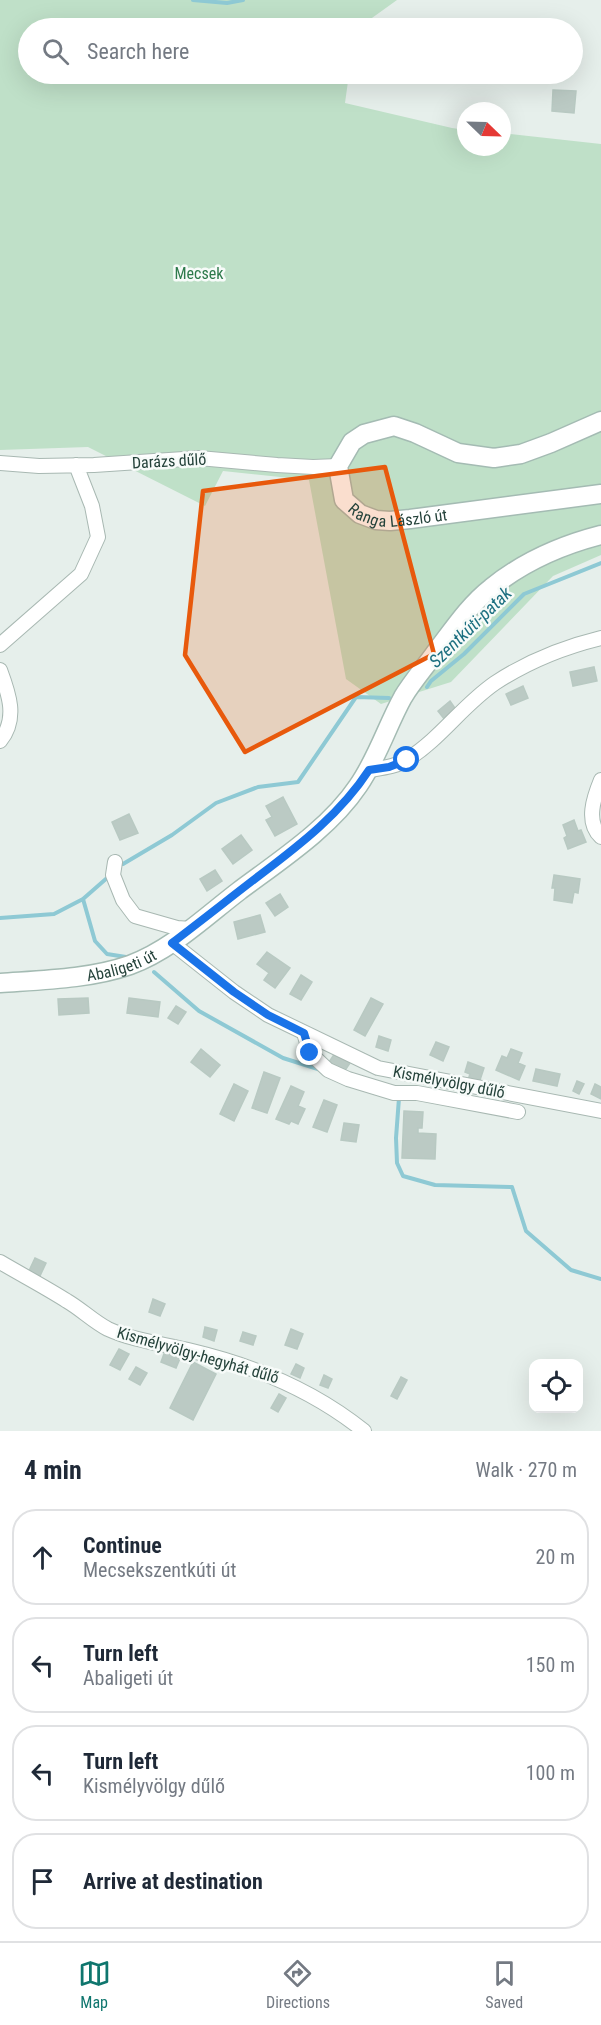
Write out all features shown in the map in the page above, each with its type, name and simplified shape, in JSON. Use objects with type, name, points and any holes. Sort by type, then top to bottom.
[{"type":"main road","points":[[338,466],[352,442],[364,434],[394,426],[458,453],[494,458],[521,454],[601,421]]},
{"type":"main road","name":"Ranga László út","points":[[338,466],[344,500],[360,514],[376,520],[410,519],[601,495]]},
{"type":"main road","name":"Abaligeti út","points":[[0,983],[81,975],[116,968],[142,960],[172,943],[277,862],[334,814],[369,770],[403,697],[455,626],[490,588],[528,564],[558,549],[601,535]]},
{"type":"street","name":"Darázs dűlő","points":[[0,463],[39,466],[199,458],[286,465],[338,466]]},
{"type":"street","points":[[0,645],[81,574],[98,537],[92,506],[76,465]]},
{"type":"street","points":[[369,770],[389,767],[407,760],[434,738],[463,709],[495,684],[526,666],[563,649],[601,639]]},
{"type":"street","points":[[0,670],[9,695],[11,720],[0,741]]},
{"type":"street","points":[[601,780],[594,799],[592,820],[595,832],[601,837]]},
{"type":"street","points":[[115,862],[113,875],[123,900],[135,916],[177,928],[191,928]]},
{"type":"street","name":"Kismélyvölgy dűlő","points":[[172,943],[234,992],[268,1015],[378,1068],[601,1111]]},
{"type":"street","name":"Kismélyvölgy dűlő","points":[[304,1033],[310,1053],[328,1070],[348,1078],[394,1093],[417,1093],[518,1112]]},
{"type":"street","name":"Kismélyvölgy-hegyhát dűlő","points":[[0,1262],[68,1301],[108,1329],[195,1351],[252,1368],[285,1381],[325,1404],[364,1431]]},
{"type":"highlighted area","points":[[385,467],[434,654],[245,752],[185,655],[203,491]]},
{"type":"green space","name":"Mecsek","points":[[0,0],[397,0],[372,18],[18,18],[18,84],[348,84],[345,103],[457,129],[457,156],[511,156],[511,134],[601,144],[601,555],[553,576],[451,682],[381,704],[346,679],[309,480],[223,471],[205,506],[88,447],[0,450]]},
{"type":"building","points":[[553,90],[576,91],[574,113],[552,111]]},
{"type":"building","points":[[594,667],[597,681],[573,686],[570,672]]},
{"type":"building","points":[[523,686],[528,698],[511,705],[506,694]]},
{"type":"building","points":[[450,701],[457,711],[445,720],[438,711]]},
{"type":"building","points":[[283,797],[297,824],[275,836],[266,820],[272,817],[266,806]]},
{"type":"building","points":[[129,814],[138,833],[120,840],[112,822]]},
{"type":"building","points":[[574,820],[586,842],[568,849],[563,825]]},
{"type":"building","points":[[241,835],[252,850],[233,864],[222,849]]},
{"type":"building","points":[[215,870],[222,881],[207,891],[200,879]]},
{"type":"building","points":[[554,875],[580,879],[578,893],[574,892],[572,903],[554,900],[555,888],[552,888]]},
{"type":"building","points":[[280,894],[288,907],[275,916],[266,903]]},
{"type":"building","points":[[260,915],[265,932],[238,939],[234,922]]},
{"type":"building","points":[[267,952],[290,968],[275,988],[264,980],[269,973],[257,964]]},
{"type":"building","points":[[301,975],[312,982],[301,1000],[290,994]]},
{"type":"building","points":[[88,998],[89,1013],[59,1015],[58,999]]},
{"type":"building","points":[[129,998],[160,1002],[158,1017],[127,1013]]},
{"type":"building","points":[[371,998],[383,1004],[365,1036],[354,1030]]},
{"type":"building","points":[[176,1006],[186,1012],[178,1024],[168,1018]]},
{"type":"building","points":[[379,1036],[391,1040],[388,1051],[376,1047]]},
{"type":"building","points":[[436,1042],[449,1047],[443,1061],[430,1055]]},
{"type":"building","points":[[201,1049],[220,1065],[210,1077],[191,1062]]},
{"type":"building","points":[[511,1049],[522,1053],[518,1063],[525,1066],[519,1080],[496,1070],[502,1056],[507,1058]]},
{"type":"building","points":[[335,1053],[350,1063],[344,1072],[329,1062]]},
{"type":"building","points":[[468,1062],[484,1068],[479,1083],[468,1080],[470,1074],[465,1072]]},
{"type":"building","points":[[536,1069],[560,1074],[557,1086],[533,1081]]},
{"type":"building","points":[[264,1072],[280,1078],[267,1113],[252,1108]]},
{"type":"building","points":[[577,1081],[584,1084],[579,1094],[573,1091]]},
{"type":"building","points":[[234,1084],[248,1091],[234,1121],[220,1114]]},
{"type":"building","points":[[595,1084],[601,1087],[601,1099],[591,1094]]},
{"type":"building","points":[[291,1086],[304,1092],[298,1106],[305,1109],[298,1124],[291,1121],[289,1124],[276,1119]]},
{"type":"building","points":[[324,1100],[337,1105],[327,1132],[313,1127]]},
{"type":"building","points":[[404,1111],[423,1112],[422,1128],[418,1128],[418,1133],[436,1134],[435,1159],[402,1158]]},
{"type":"building","points":[[344,1123],[359,1125],[356,1142],[341,1140]]},
{"type":"building","points":[[35,1258],[46,1263],[39,1278],[28,1273]]},
{"type":"building","points":[[153,1299],[165,1304],[160,1316],[149,1312]]},
{"type":"building","points":[[205,1327],[217,1330],[214,1341],[203,1337]]},
{"type":"building","points":[[291,1329],[303,1334],[297,1349],[285,1345]]},
{"type":"building","points":[[243,1332],[256,1336],[253,1345],[240,1341]]},
{"type":"building","points":[[119,1349],[129,1354],[120,1370],[110,1365]]},
{"type":"building","points":[[165,1351],[181,1356],[176,1368],[161,1362]]},
{"type":"building","points":[[193,1362],[216,1374],[193,1420],[170,1408]]},
{"type":"building","points":[[296,1364],[304,1368],[300,1378],[291,1374]]},
{"type":"building","points":[[136,1367],[147,1373],[140,1385],[129,1379]]},
{"type":"building","points":[[324,1375],[332,1379],[328,1388],[320,1385]]},
{"type":"building","points":[[401,1377],[407,1380],[397,1399],[391,1396]]},
{"type":"building","points":[[279,1394],[286,1398],[278,1412],[271,1408]]},
{"type":"waterway","points":[[193,0],[227,3],[243,0]]},
{"type":"waterway","name":"Szentkúti-patak","points":[[427,687],[524,594],[601,563]]},
{"type":"waterway","name":"Szentkúti-patak","points":[[123,864],[172,835],[216,803],[258,787],[298,782],[356,697],[389,698]]},
{"type":"waterway","name":"Szentkúti-patak","points":[[0,918],[54,914],[83,899],[107,878]]},
{"type":"waterway","points":[[83,899],[95,941],[107,954],[126,957]]},
{"type":"waterway","points":[[154,972],[199,1011],[283,1058],[321,1070]]},
{"type":"waterway","points":[[396,1097],[399,1098],[397,1163],[403,1176],[435,1185],[512,1187],[526,1231],[571,1270],[601,1279]]},
{"type":"route","points":[[310,1053],[304,1033],[268,1015],[234,992],[172,943],[277,862],[334,814],[369,770],[389,767],[407,760]]}]
